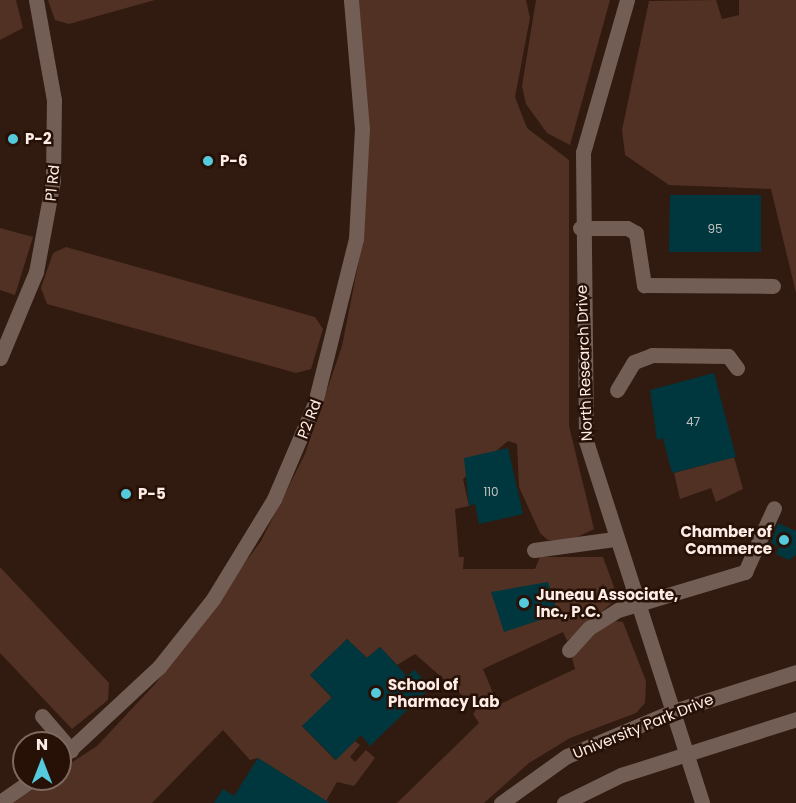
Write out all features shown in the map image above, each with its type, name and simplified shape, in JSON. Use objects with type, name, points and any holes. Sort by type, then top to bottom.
[{"type":"street","name":"P1 Rd","points":[[0,358],[36,272],[53,180],[54,100],[36,0]]},
{"type":"street","name":"P2 Rd","points":[[72,748],[159,667],[213,599],[274,499],[315,403],[345,303],[357,228],[362,129],[351,0]]},
{"type":"street","name":"North Research Drive","points":[[627,0],[583,152],[580,228],[586,441],[614,539],[702,803]]},
{"type":"street","points":[[580,228],[627,228],[636,233],[644,285],[773,286]]},
{"type":"street","points":[[617,390],[634,362],[652,355],[728,356],[737,368]]},
{"type":"street","points":[[569,650],[601,619],[635,604],[745,572],[774,508]]},
{"type":"street","points":[[534,550],[614,539]]},
{"type":"street","name":"University Park Drive","points":[[501,803],[567,756],[671,712],[796,672]]},
{"type":"street","points":[[42,716],[51,731]]},
{"type":"street","points":[[564,803],[621,775],[796,719]]},
{"type":"street","points":[[0,802],[16,791]]},
{"type":"shaded area","points":[[0,0],[16,0],[23,28],[0,40]]},
{"type":"shaded area","points":[[48,0],[155,0],[69,24],[55,20]]},
{"type":"shaded area","points":[[356,0],[526,0],[530,18],[515,97],[527,128],[569,160],[569,426],[594,529],[569,541],[548,540],[540,533],[519,487],[517,444],[508,441],[463,479],[469,506],[455,509],[459,557],[464,557],[463,569],[535,569],[540,557],[603,557],[618,598],[567,641],[563,632],[483,669],[498,705],[575,669],[572,658],[596,629],[616,621],[623,622],[646,681],[645,703],[636,713],[570,738],[529,763],[484,803],[397,803],[479,723],[473,714],[477,708],[415,654],[397,665],[380,647],[367,658],[347,639],[310,675],[334,700],[302,726],[335,760],[355,741],[360,745],[350,757],[355,762],[366,750],[375,758],[354,786],[337,782],[326,801],[258,758],[250,760],[223,730],[152,803],[13,803],[30,791],[72,791],[72,762],[97,746],[156,683],[261,541],[305,454],[342,346],[362,245],[369,141]]},
{"type":"shaded area","points":[[536,0],[610,0],[570,145],[547,133],[526,104],[522,86]]},
{"type":"shaded area","points":[[716,0],[722,19],[739,15],[739,0],[796,0],[796,293],[771,189],[669,185],[625,155],[622,130],[649,1]]},
{"type":"shaded area","points":[[0,228],[33,237],[15,295],[0,290]]},
{"type":"shaded area","points":[[66,247],[315,317],[323,329],[311,369],[296,373],[47,304],[41,288],[53,253]]},
{"type":"shaded area","points":[[734,457],[743,489],[716,502],[711,488],[680,499],[674,473]]},
{"type":"shaded area","points":[[0,567],[109,683],[108,700],[72,729],[0,653]]},
{"type":"building","points":[[670,195],[761,195],[761,252],[669,252]]},
{"type":"building","points":[[714,373],[736,457],[672,473],[663,438],[657,440],[650,390]]},
{"type":"building","points":[[508,448],[523,514],[479,524],[475,504],[469,506],[464,458]]},
{"type":"building","name":"Chamber of Commerce","points":[[778,523],[796,531],[796,555],[789,560],[776,554],[779,547],[771,543]]},
{"type":"building","name":"Juneau Associate, Inc., P.C.","points":[[548,582],[558,614],[504,632],[491,592]]},
{"type":"building","name":"School of Pharmacy Lab","points":[[347,639],[367,658],[380,647],[407,676],[414,670],[431,687],[370,746],[361,735],[336,760],[302,726],[332,697],[310,675]]},
{"type":"building","points":[[258,758],[330,803],[214,803],[223,789],[234,796]]},
{"type":"place","name":"P-2","points":[[13,139]]},
{"type":"place","name":"P-6","points":[[208,161]]},
{"type":"place","name":"P-5","points":[[126,494]]},
{"type":"place","name":"Chamber of Commerce","points":[[784,540]]},
{"type":"place","name":"Juneau Associate, Inc., P.C.","points":[[524,603]]},
{"type":"place","name":"School of Pharmacy Lab","points":[[376,693]]}]
